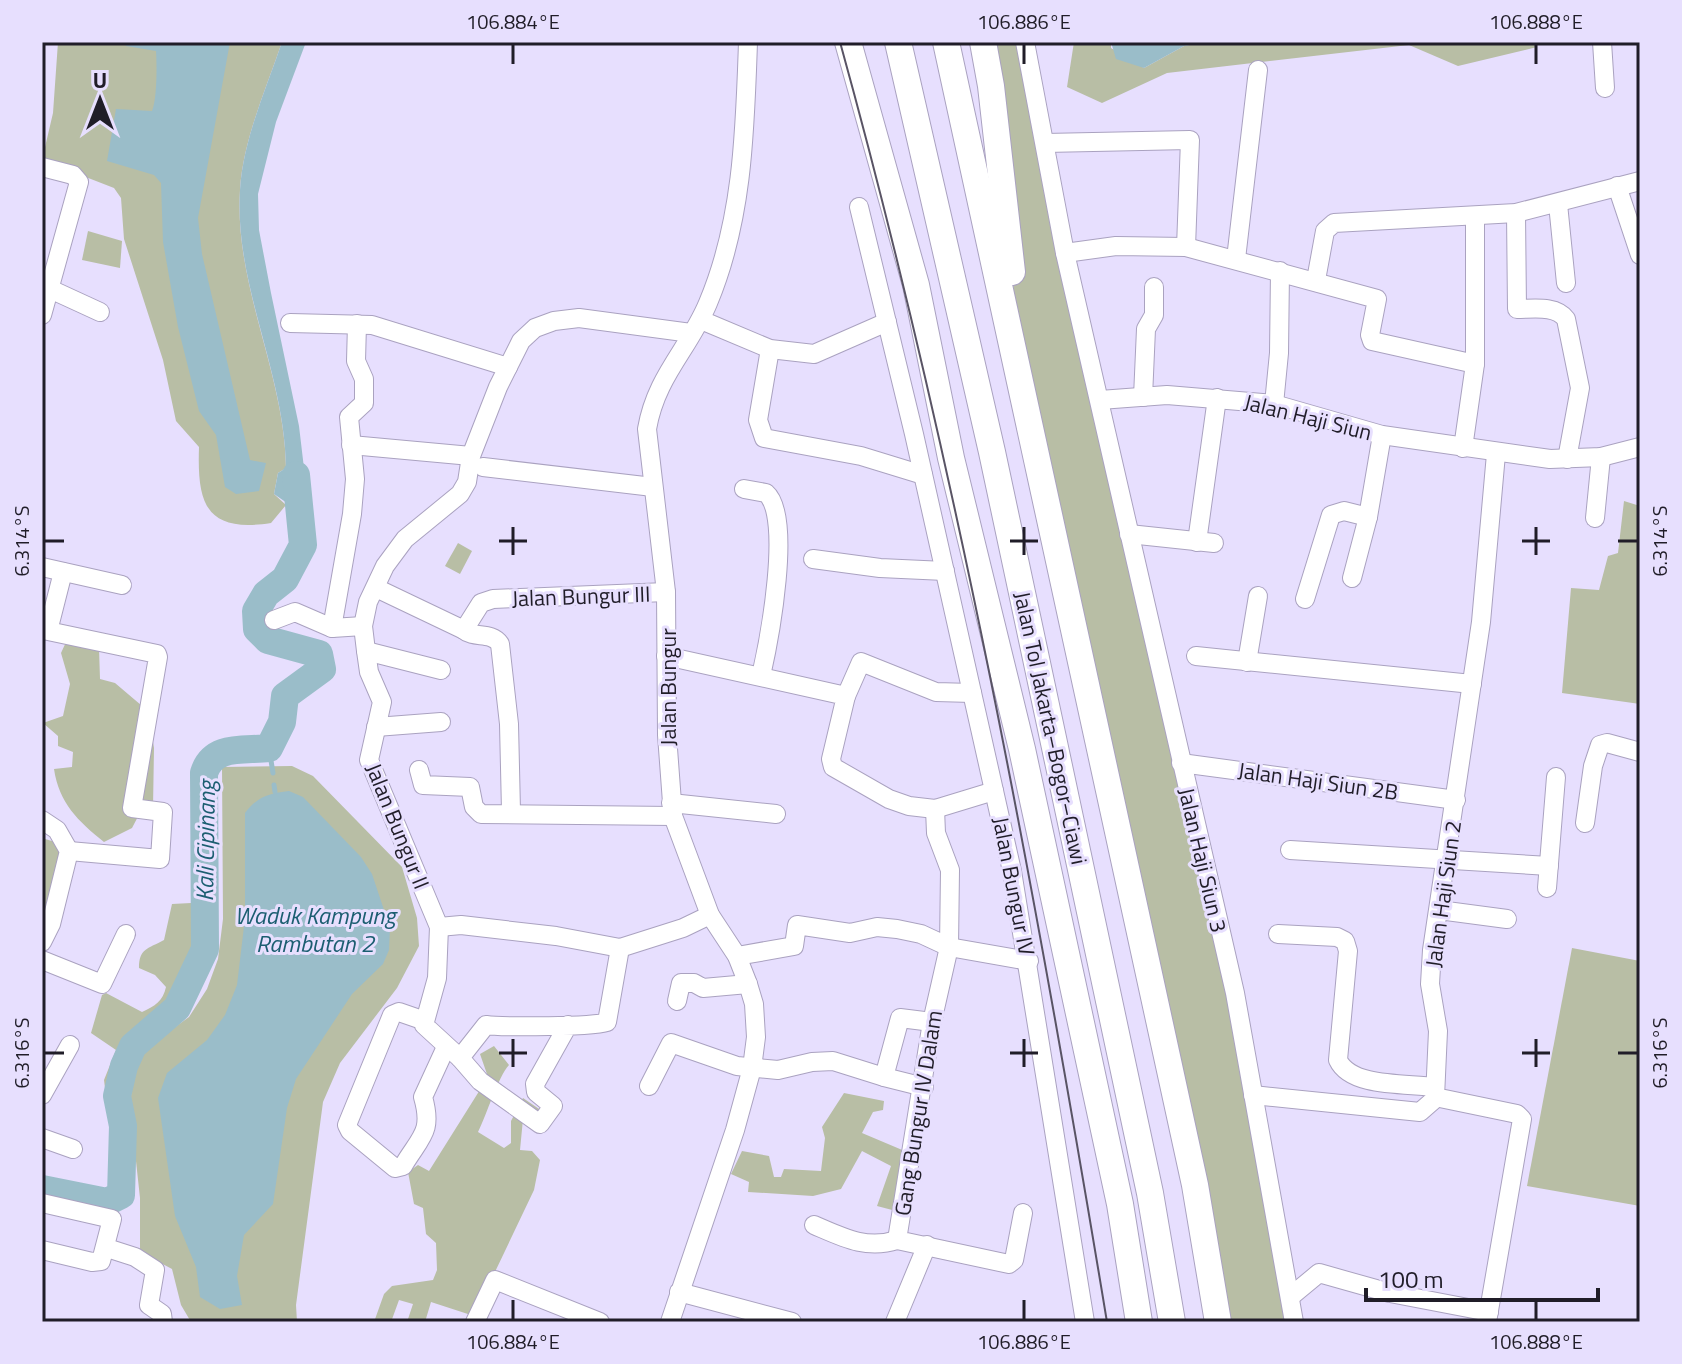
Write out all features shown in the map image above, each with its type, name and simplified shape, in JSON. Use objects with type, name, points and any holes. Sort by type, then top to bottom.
[{"type":"highway","points":[[848,42],[916,285],[951,458],[1026,764],[1120,1204],[1139,1322]]},
{"type":"highway","name":"Jalan Tol Jakarta–Bogor–Ciawi","points":[[898,42],[999,483],[1150,1193],[1172,1322]]},
{"type":"highway","name":"Jalan Tol Jakarta–Bogor–Ciawi","points":[[946,42],[1191,1170],[1218,1322]]},
{"type":"highway","points":[[983,42],[991,86],[1026,402]]},
{"type":"street","name":"Jalan Bungur","points":[[670,1322],[735,1130],[752,1068],[756,1037],[754,1004],[748,984],[737,956],[710,915],[672,809],[666,592],[647,429],[651,404],[668,367],[696,326],[728,240],[740,181],[748,42]]},
{"type":"street","points":[[1025,42],[1065,253],[1100,400]]},
{"type":"street","points":[[1602,42],[1605,88]]},
{"type":"street","points":[[1236,259],[1258,70]]},
{"type":"street","points":[[1045,143],[1190,140],[1186,247]]},
{"type":"street","points":[[42,167],[73,175],[79,182],[50,264],[50,289],[42,315]]},
{"type":"street","points":[[1316,280],[1325,231],[1334,223],[1516,213],[1640,181]]},
{"type":"street","points":[[1617,186],[1640,255]]},
{"type":"street","points":[[1558,204],[1566,283]]},
{"type":"street","points":[[859,207],[994,791]]},
{"type":"street","points":[[1516,213],[1517,309],[1560,312],[1566,319],[1580,388],[1567,459]]},
{"type":"street","points":[[1463,448],[1475,364],[1475,217]]},
{"type":"street","points":[[1065,253],[1116,246],[1186,247],[1316,280],[1377,299],[1370,335],[1372,341],[1475,364]]},
{"type":"street","points":[[1274,404],[1279,353],[1280,271]]},
{"type":"street","points":[[1143,397],[1146,329],[1154,315],[1154,287]]},
{"type":"street","points":[[50,289],[100,312]]},
{"type":"street","name":"Jalan Bungur II","points":[[439,927],[369,760],[382,702],[369,672],[363,626],[385,566],[405,539],[460,494],[467,482],[477,462],[508,367],[521,341],[535,328],[554,321],[579,318],[696,326],[770,349],[814,354],[887,322]]},
{"type":"street","points":[[290,323],[372,325],[508,367]]},
{"type":"street","points":[[332,628],[355,479],[349,417],[364,403],[364,379],[356,361],[357,324]]},
{"type":"street","points":[[770,349],[758,420],[764,438],[861,456],[923,475]]},
{"type":"street","points":[[1129,534],[1205,542],[1217,398]]},
{"type":"street","name":"Jalan Haji Siun","points":[[1100,400],[1217,398],[1274,404],[1382,435],[1496,454],[1567,459],[1601,457],[1640,447]]},
{"type":"street","name":"Jalan Haji Siun 3","points":[[1100,400],[1235,993],[1294,1322]]},
{"type":"street","points":[[1352,578],[1368,517],[1382,435]]},
{"type":"street","points":[[351,445],[653,487]]},
{"type":"street","name":"Jalan Haji Siun 2","points":[[1435,1092],[1438,1031],[1430,984],[1472,684],[1496,454]]},
{"type":"street","points":[[1595,518],[1601,457]]},
{"type":"street","points":[[744,489],[766,493],[778,510],[774,614],[761,676]]},
{"type":"street","points":[[1305,599],[1331,515],[1344,511],[1368,517]]},
{"type":"street","points":[[813,559],[880,568],[945,571]]},
{"type":"street","points":[[42,567],[122,585]]},
{"type":"street","points":[[63,572],[48,631],[157,654],[132,808],[163,812],[160,859],[69,851]]},
{"type":"street","points":[[376,588],[464,630],[492,637],[500,644],[509,724],[511,811]]},
{"type":"street","name":"Jalan Bungur III","points":[[464,630],[481,603],[493,599],[666,592]]},
{"type":"street","points":[[1247,662],[1258,596]]},
{"type":"street","points":[[274,620],[295,612],[332,628],[363,626]]},
{"type":"street","points":[[366,651],[441,670]]},
{"type":"street","points":[[666,656],[761,676],[794,687],[846,696],[861,662],[936,692],[972,693]]},
{"type":"street","points":[[1196,656],[1472,684]]},
{"type":"street","name":"Jalan Bungur IV","points":[[846,696],[831,759],[833,767],[889,799],[935,809],[994,791],[1029,961],[1057,1163],[1069,1217],[1085,1322]]},
{"type":"street","points":[[376,727],[441,722]]},
{"type":"street","points":[[1585,823],[1596,750],[1607,743],[1640,752]]},
{"type":"street","name":"Jalan Haji Siun 2B","points":[[1181,763],[1456,800]]},
{"type":"street","points":[[419,770],[423,785],[470,787],[474,807],[481,814],[672,809],[776,814]]},
{"type":"street","points":[[1547,888],[1556,777]]},
{"type":"street","name":"Gang Bungur IV Dalam","points":[[935,809],[936,833],[950,870],[949,947],[932,1022],[924,1087],[897,1240],[1012,1263],[1023,1213]]},
{"type":"street","points":[[42,820],[57,830],[69,851],[42,942]]},
{"type":"street","points":[[1290,850],[1549,866]]},
{"type":"street","points":[[1439,910],[1507,919]]},
{"type":"street","points":[[568,1025],[535,1084],[536,1092],[553,1104],[540,1124],[480,1081],[453,1052],[426,1030],[425,1021],[437,978],[439,927],[461,925],[556,936],[620,948],[672,932],[710,915]]},
{"type":"street","points":[[737,956],[794,946],[797,925],[850,933],[877,927],[897,929],[921,934],[949,947],[1029,961]]},
{"type":"street","points":[[42,960],[102,984],[126,934]]},
{"type":"street","points":[[1278,934],[1337,937],[1345,941],[1348,951],[1338,1060],[1343,1070],[1355,1077],[1435,1092],[1517,1114],[1522,1119],[1488,1317],[1319,1273],[1290,1297]]},
{"type":"street","points":[[425,1021],[399,1012],[392,1015],[347,1125],[350,1131],[395,1168],[403,1166],[427,1126],[429,1111],[423,1097],[453,1052],[486,1025],[594,1027],[607,1022],[620,948]]},
{"type":"street","points":[[677,1001],[681,983],[694,983],[703,988],[748,984]]},
{"type":"street","points":[[884,1077],[900,1018],[932,1022]]},
{"type":"street","points":[[649,1086],[671,1043],[752,1068],[778,1070],[833,1061],[924,1087]]},
{"type":"street","points":[[42,1095],[70,1045]]},
{"type":"street","points":[[1253,1095],[1420,1112],[1435,1092]]},
{"type":"street","points":[[42,1138],[73,1149]]},
{"type":"street","points":[[42,1203],[111,1218],[104,1258],[97,1262],[42,1250]]},
{"type":"street","points":[[814,1225],[857,1243],[882,1245],[897,1240]]},
{"type":"street","points":[[895,1322],[927,1245]]},
{"type":"street","points":[[107,1248],[135,1257],[155,1270],[149,1305],[162,1314],[163,1322]]},
{"type":"street","points":[[475,1322],[495,1280],[600,1322]]},
{"type":"street","points":[[679,1292],[792,1322]]},
{"type":"green space","points":[[58,42],[282,42],[250,134],[240,190],[240,226],[245,261],[278,398],[283,433],[286,468],[278,473],[274,494],[286,505],[271,523],[232,523],[219,518],[204,499],[200,484],[199,447],[176,421],[163,360],[124,239],[121,198],[114,188],[42,160],[53,113]]},
{"type":"green space","points":[[983,42],[1025,42],[1182,768],[1292,1322],[1218,1322],[1026,402],[991,86]]},
{"type":"green space","points":[[1074,42],[1111,42],[1111,48],[1144,68],[1184,46],[1207,42],[1537,42],[1537,47],[1458,66],[1409,45],[1167,73],[1102,103],[1067,87]]},
{"type":"green space","points":[[88,231],[122,241],[120,268],[82,260]]},
{"type":"green space","points":[[1624,501],[1640,506],[1640,704],[1562,693],[1571,588],[1599,590],[1608,556],[1618,553]]},
{"type":"green space","points":[[458,543],[472,551],[460,574],[445,566]]},
{"type":"green space","points":[[67,640],[99,648],[100,679],[115,683],[148,711],[154,748],[153,808],[143,807],[132,828],[104,842],[78,819],[65,802],[54,769],[72,767],[73,752],[58,746],[58,736],[43,723],[63,716],[70,684],[61,653]]},
{"type":"green space","points":[[292,766],[313,776],[402,867],[417,918],[419,946],[397,988],[340,1063],[323,1102],[296,1305],[297,1322],[191,1322],[181,1305],[172,1269],[140,1252],[140,1198],[130,1106],[134,1066],[149,1046],[189,1017],[207,989],[218,959],[223,919],[222,767]]},
{"type":"green space","points":[[42,838],[68,846],[48,919],[42,918]]},
{"type":"green space","points":[[193,884],[203,886],[206,899],[203,937],[178,997],[127,1047],[111,1091],[105,1088],[104,1080],[116,1050],[91,1033],[102,995],[106,993],[142,1012],[161,999],[166,987],[155,975],[139,968],[141,956],[164,940],[172,904],[191,903]]},
{"type":"green space","points":[[1572,948],[1640,961],[1640,1206],[1527,1186]]},
{"type":"green space","points":[[494,1046],[509,1065],[478,1132],[504,1148],[511,1143],[511,1121],[523,1098],[542,1111],[523,1119],[520,1150],[532,1151],[540,1160],[534,1190],[474,1316],[431,1302],[425,1322],[407,1322],[413,1304],[399,1300],[391,1322],[374,1322],[384,1294],[392,1286],[433,1280],[437,1270],[436,1243],[426,1234],[423,1208],[414,1204],[408,1172],[418,1165],[429,1171],[488,1077],[480,1054]]},
{"type":"green space","points":[[844,1093],[884,1101],[883,1110],[873,1112],[862,1133],[907,1152],[896,1211],[877,1206],[891,1166],[862,1151],[841,1189],[813,1196],[748,1192],[749,1182],[731,1174],[742,1151],[769,1156],[774,1177],[781,1177],[784,1169],[821,1171],[825,1138],[822,1127]]},
{"type":"water","points":[[124,42],[230,42],[198,218],[202,254],[250,460],[266,463],[259,491],[236,494],[225,487],[216,435],[199,411],[178,327],[163,242],[161,183],[154,175],[107,161],[116,109],[152,111],[155,99],[156,51],[126,46]]},
{"type":"water","points":[[282,42],[306,42],[276,122],[258,194],[259,230],[299,426],[310,519],[274,494],[278,473],[286,468],[283,433],[278,398],[252,295],[240,225],[240,190],[246,152]]},
{"type":"water","points":[[1111,42],[1207,42],[1184,46],[1144,68],[1116,59]]},
{"type":"water","name":"Waduk Kampung Rambutan 2","points":[[289,791],[303,797],[361,857],[372,874],[390,928],[389,950],[383,964],[352,994],[296,1079],[287,1108],[273,1204],[244,1235],[237,1276],[242,1305],[220,1309],[200,1297],[196,1267],[175,1216],[158,1098],[167,1073],[207,1040],[225,1015],[237,985],[245,918],[245,813],[264,797]]},
{"type":"waterway","name":"Kali Cipinang","points":[[42,1189],[107,1202],[121,1195],[123,1126],[117,1096],[124,1066],[133,1046],[177,1008],[205,949],[204,773],[214,757],[222,753],[269,748],[282,722],[285,696],[322,669],[319,654],[268,640],[257,629],[256,611],[266,594],[285,579],[303,545],[296,475]]},
{"type":"waterway","points":[[269,748],[273,773]]},
{"type":"waterway","points":[[274,785],[275,792]]},
{"type":"tram line","points":[[840,42],[921,358],[957,518],[1022,839],[1107,1322]]}]
